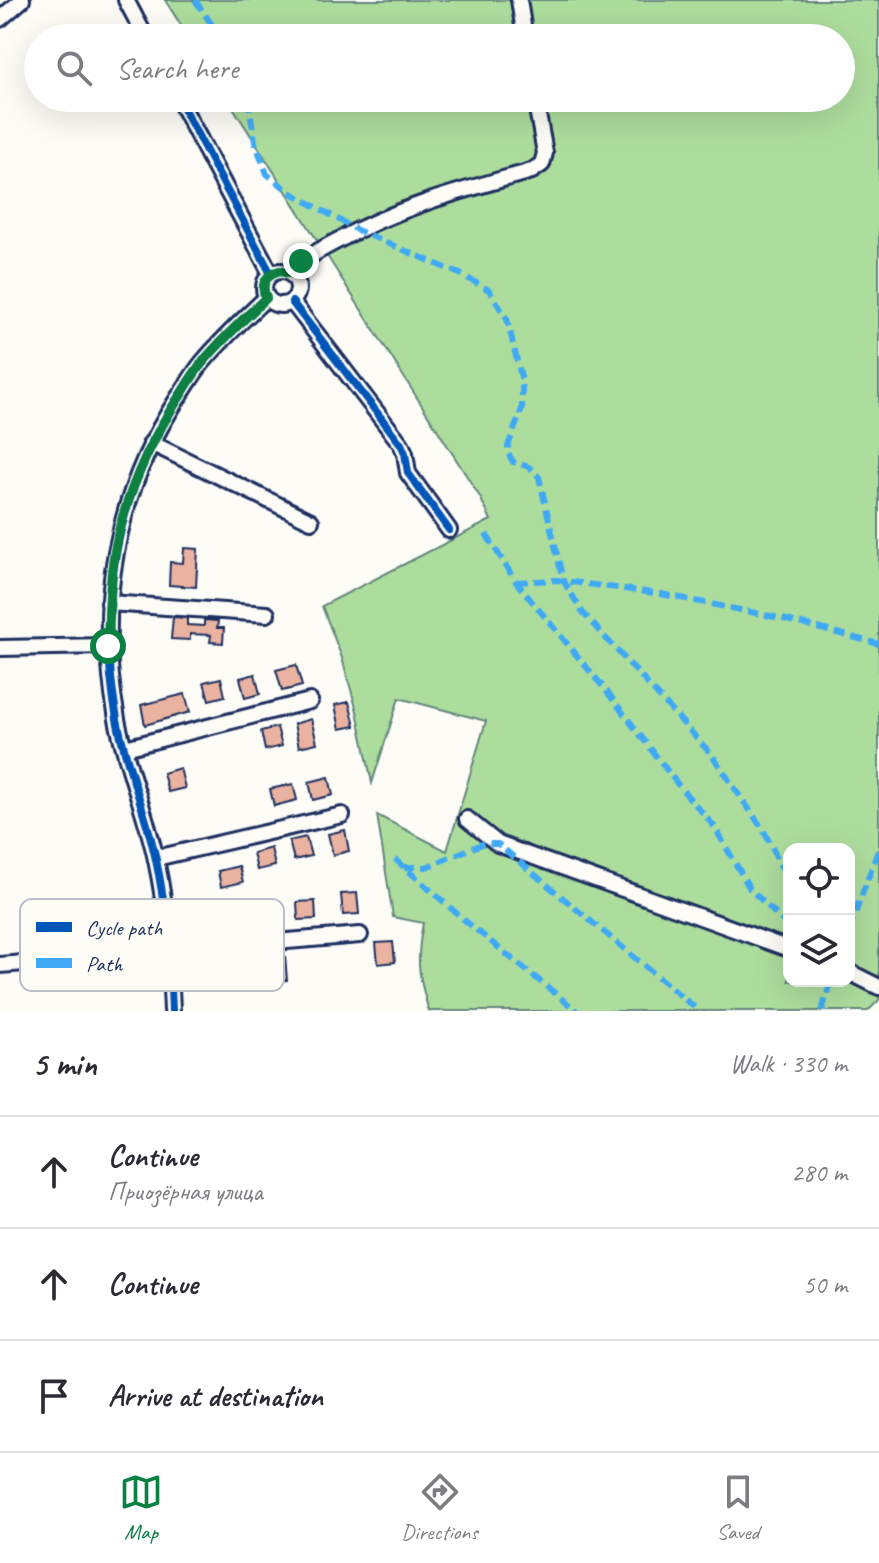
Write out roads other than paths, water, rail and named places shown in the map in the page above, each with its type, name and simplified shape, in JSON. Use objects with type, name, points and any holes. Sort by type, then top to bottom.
[{"type":"street","points":[[126,0],[139,24]]},
{"type":"street","points":[[519,0],[523,24]]},
{"type":"street","points":[[0,19],[13,3]]},
{"type":"street","points":[[185,112],[271,274]]},
{"type":"street","points":[[289,273],[301,261],[369,223],[451,193],[532,171],[542,164],[545,153],[538,112]]},
{"type":"street","points":[[280,271],[289,273],[296,280],[298,289],[295,298],[278,306],[266,298],[264,285],[271,274],[280,271]]},
{"type":"street","points":[[163,899],[156,858],[117,719],[108,646],[109,603],[119,533],[136,476],[163,421],[200,365],[266,298]]},
{"type":"street","points":[[292,302],[401,444],[408,473],[449,530]]},
{"type":"street","points":[[151,443],[311,521]]},
{"type":"street","points":[[109,603],[267,614]]},
{"type":"street","points":[[0,648],[108,646]]},
{"type":"street","points":[[125,748],[310,701]]},
{"type":"street","points":[[156,858],[342,815]]},
{"type":"street","points":[[467,819],[498,844],[783,947]]},
{"type":"street","points":[[284,941],[360,935]]},
{"type":"street","points":[[0,965],[20,963]]},
{"type":"street","points":[[855,975],[879,987]]},
{"type":"street","points":[[171,991],[172,1011]]}]
